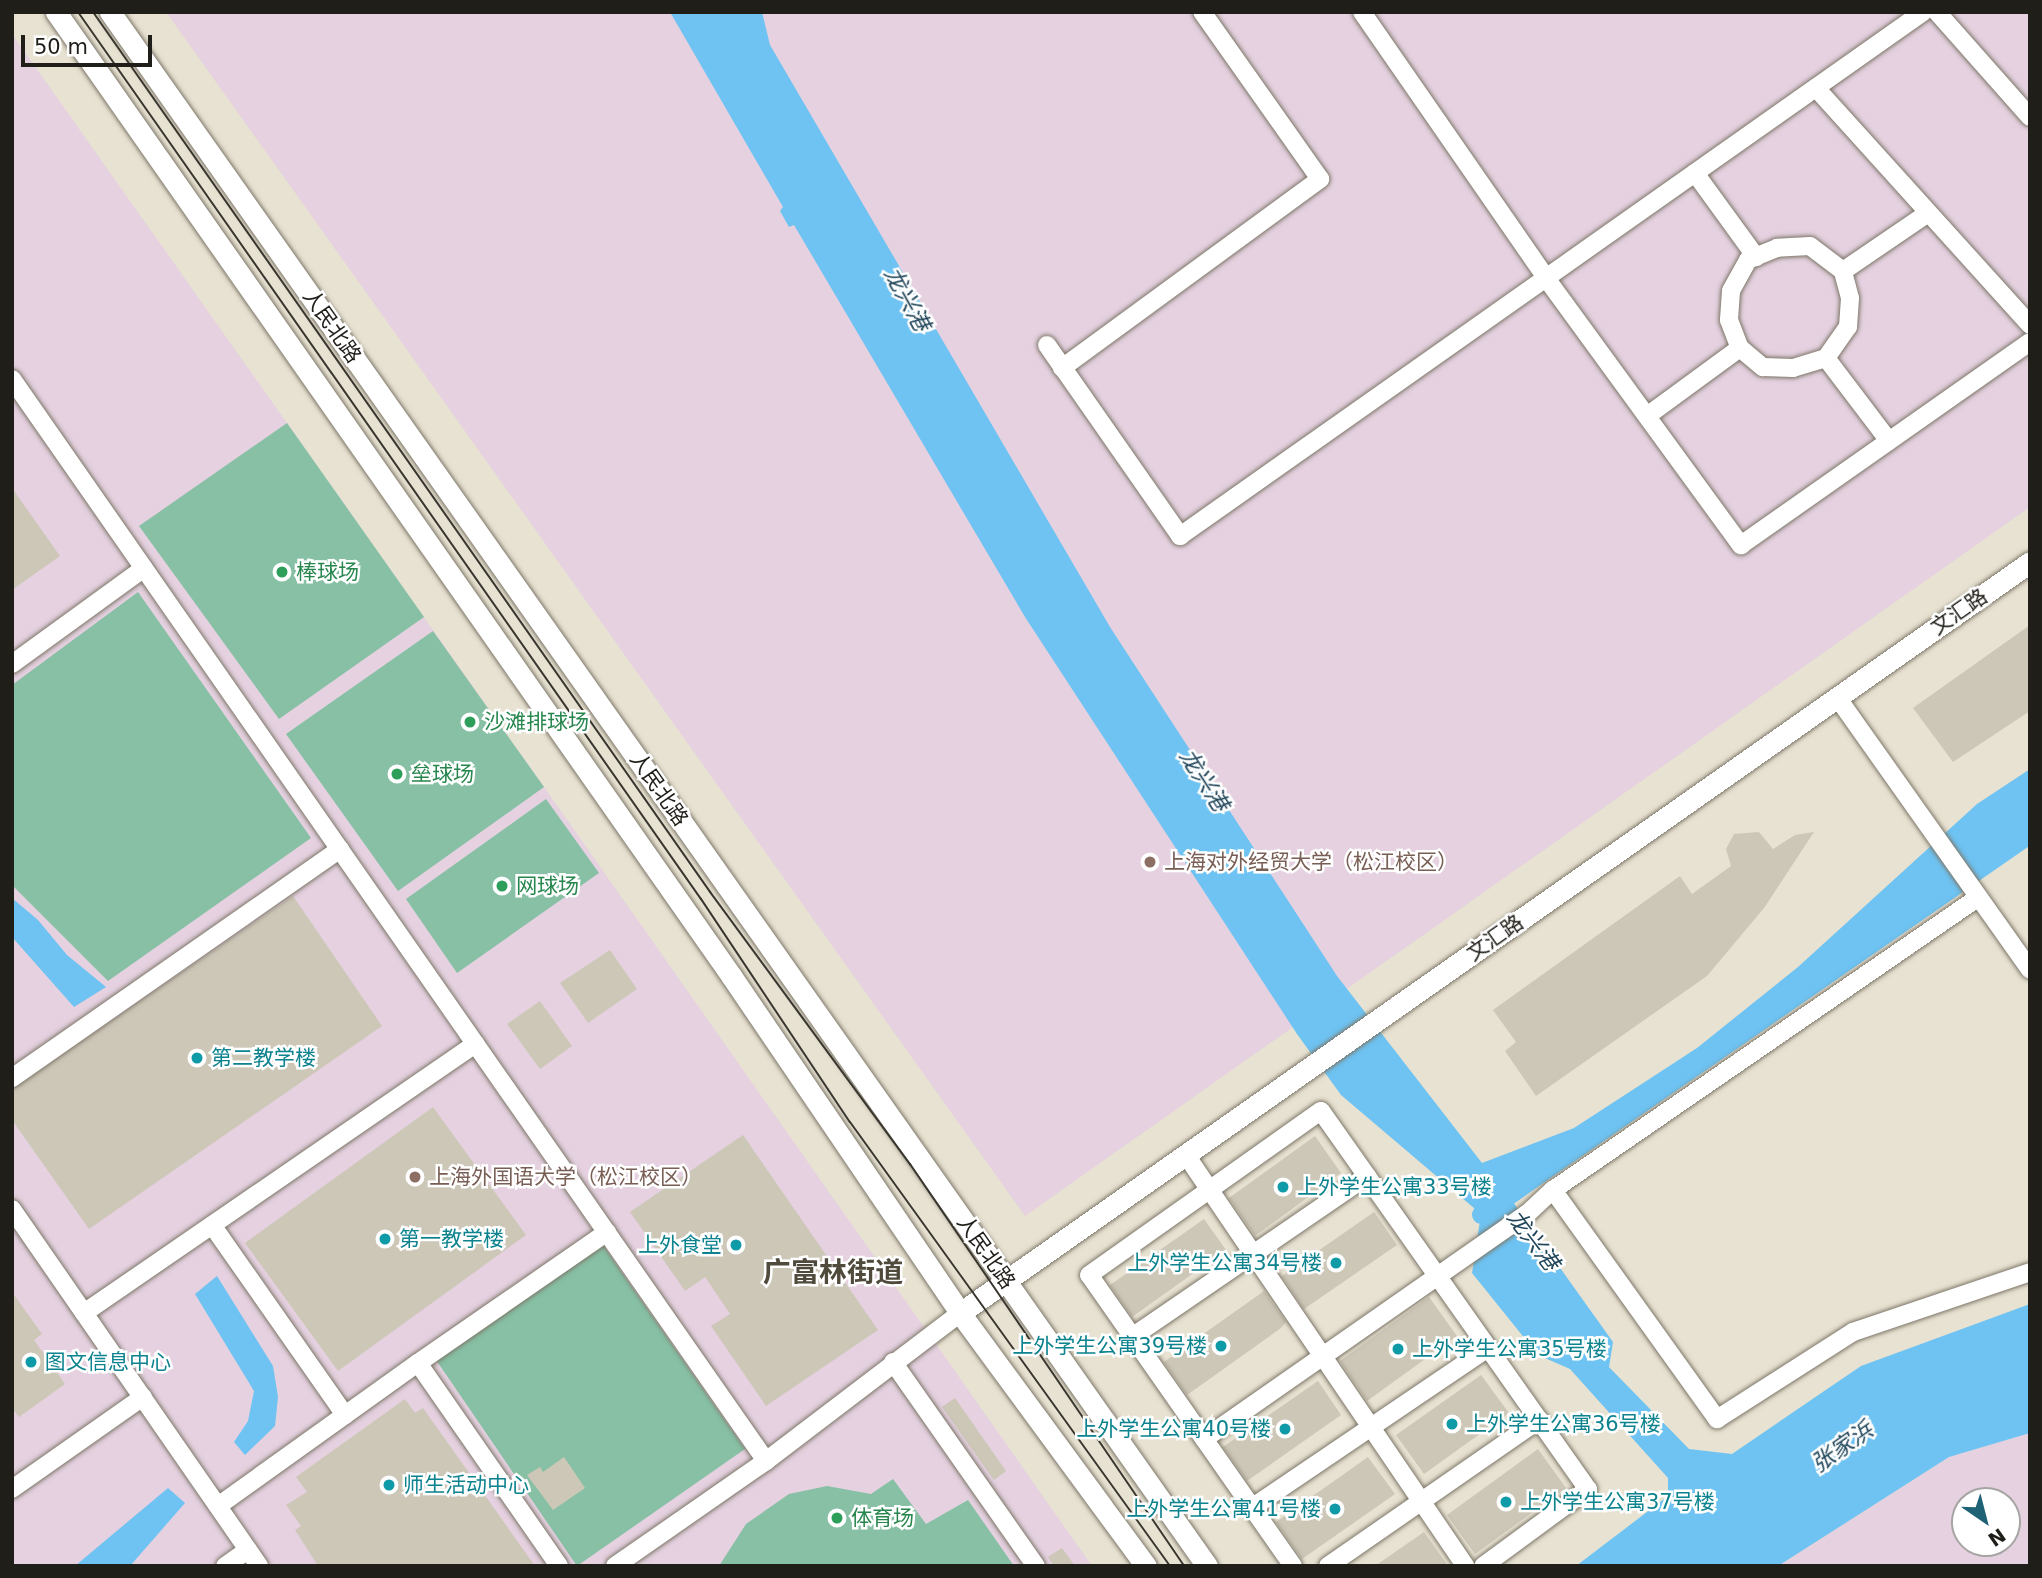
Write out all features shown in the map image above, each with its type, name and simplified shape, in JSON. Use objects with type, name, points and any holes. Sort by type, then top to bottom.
[{"type":"main road","points":[[56,12],[716,954],[960,1313],[1146,1566]]},
{"type":"main road","name":"人民北路","points":[[110,12],[1207,1566]]},
{"type":"main road","name":"文汇路","points":[[960,1313],[2030,562]]},
{"type":"street","points":[[1062,368],[1320,179],[1202,12]]},
{"type":"street","points":[[1362,12],[1546,278],[1741,545],[2030,342]]},
{"type":"street","points":[[1047,345],[1180,536],[1923,12]]},
{"type":"street","points":[[1937,12],[2030,117]]},
{"type":"street","points":[[1816,88],[2030,326]]},
{"type":"street","points":[[1695,173],[1756,257]]},
{"type":"street","points":[[1843,271],[1928,213]]},
{"type":"street","points":[[1810,246],[1843,271],[1850,298],[1848,327],[1826,358],[1793,368],[1763,367],[1740,348],[1729,320],[1731,292],[1740,270],[1756,257],[1777,248],[1810,246]]},
{"type":"street","points":[[1647,416],[1740,348]]},
{"type":"street","points":[[1826,358],[1889,441]]},
{"type":"street","points":[[12,379],[766,1461]]},
{"type":"street","points":[[12,664],[144,568]]},
{"type":"street","points":[[1836,697],[1976,899],[2030,970]]},
{"type":"street","points":[[12,1077],[340,849]]},
{"type":"street","points":[[1205,1439],[1528,1213],[1553,1190],[1976,899]]},
{"type":"street","points":[[84,1313],[476,1044]]},
{"type":"street","points":[[1293,1566],[1089,1275],[1321,1111],[1588,1489],[1483,1566]]},
{"type":"street","points":[[1186,1155],[1251,1255],[1465,1566]]},
{"type":"street","points":[[1132,1337],[1367,1176]]},
{"type":"street","points":[[1553,1190],[1717,1419],[1853,1332],[2030,1272]]},
{"type":"street","points":[[12,1209],[259,1566]]},
{"type":"street","points":[[212,1225],[345,1415]]},
{"type":"street","points":[[218,1506],[607,1232]]},
{"type":"street","points":[[615,1566],[766,1461],[960,1313]]},
{"type":"street","points":[[1253,1507],[1488,1348]]},
{"type":"street","points":[[893,1362],[1036,1566]]},
{"type":"street","points":[[418,1363],[559,1566]]},
{"type":"street","points":[[12,1489],[142,1397]]},
{"type":"street","points":[[1328,1566],[1539,1420]]},
{"type":"street","points":[[225,1566],[248,1549]]},
{"type":"shaded area","name":"上海对外经贸大学（松江校区）","points":[[166,12],[2030,12],[2030,507],[1025,1216]]},
{"type":"shaded area","name":"上海外国语大学（松江校区）","points":[[12,34],[544,787],[1092,1566],[12,1566]]},
{"type":"shaded area","points":[[2030,1433],[2030,1566],[1778,1566],[1949,1457]]},
{"type":"green space","name":"棒球场","points":[[287,423],[424,617],[279,719],[139,526]]},
{"type":"green space","points":[[138,592],[311,838],[108,981],[12,885],[12,685]]},
{"type":"green space","name":"垒球场","points":[[433,631],[544,787],[398,891],[286,734]]},
{"type":"green space","name":"网球场","points":[[546,799],[599,873],[457,973],[406,899]]},
{"type":"green space","points":[[600,1241],[745,1449],[577,1566],[434,1357]]},
{"type":"green space","name":"体育场","points":[[893,1479],[926,1524],[968,1500],[1014,1566],[719,1566],[746,1524],[789,1494],[827,1486],[871,1494]]},
{"type":"water","points":[[670,12],[762,12],[770,45],[1110,627],[1337,976],[1482,1163],[1574,1128],[1697,1048],[1798,967],[1977,804],[2030,769],[2030,827],[1508,1195],[1613,1342],[1609,1367],[1689,1449],[1732,1454],[1861,1366],[2030,1304],[2030,1433],[1949,1457],[1778,1566],[1576,1566],[1668,1496],[1668,1478],[1570,1369],[1538,1355],[1472,1273],[1481,1214],[1341,1095],[1297,1034],[1025,617],[794,225],[789,227],[780,211],[783,207]]},
{"type":"water","points":[[12,898],[38,920],[67,955],[106,987],[74,1007],[12,937]]},
{"type":"water","points":[[217,1276],[273,1366],[278,1397],[275,1426],[245,1455],[234,1442],[248,1421],[254,1391],[195,1294]]},
{"type":"water","points":[[168,1488],[185,1503],[130,1566],[75,1566]]},
{"type":"building","points":[[12,488],[60,556],[12,590]]},
{"type":"building","points":[[2030,625],[2030,711],[1953,762],[1913,708]]},
{"type":"building","points":[[1759,832],[1773,849],[1795,835],[1814,832],[1764,908],[1707,976],[1536,1096],[1505,1051],[1516,1042],[1493,1010],[1680,876],[1692,894],[1731,866],[1726,849],[1734,834]]},
{"type":"building","name":"第二教学楼","points":[[293,896],[382,1026],[89,1229],[12,1120],[12,1089]]},
{"type":"building","points":[[610,950],[637,989],[588,1023],[560,983]]},
{"type":"building","points":[[540,1001],[572,1046],[540,1069],[507,1024]]},
{"type":"building","name":"第一教学楼","points":[[433,1107],[526,1235],[338,1371],[245,1243]]},
{"type":"building","name":"上外食堂","points":[[743,1135],[878,1330],[766,1406],[711,1326],[730,1314],[705,1277],[685,1291],[630,1212]]},
{"type":"building","name":"上外学生公寓33号楼","points":[[1315,1136],[1341,1173],[1255,1236],[1229,1198]]},
{"type":"building","name":"上外学生公寓34号楼","points":[[1374,1212],[1397,1245],[1304,1309],[1282,1276]]},
{"type":"building","points":[[1204,1219],[1226,1250],[1132,1317],[1110,1285]]},
{"type":"building","name":"上外学生公寓39号楼","points":[[1264,1291],[1286,1322],[1187,1395],[1164,1362]]},
{"type":"building","name":"图文信息中心","points":[[12,1292],[42,1334],[34,1340],[65,1384],[19,1417],[12,1408]]},
{"type":"building","name":"上外学生公寓35号楼","points":[[1429,1297],[1457,1336],[1367,1401],[1340,1361]]},
{"type":"building","name":"上外学生公寓36号楼","points":[[1481,1375],[1509,1413],[1424,1474],[1396,1435]]},
{"type":"building","name":"上外学生公寓40号楼","points":[[1318,1381],[1341,1415],[1247,1481],[1223,1447]]},
{"type":"building","points":[[955,1398],[1006,1471],[994,1480],[942,1407]]},
{"type":"building","name":"师生活动中心","points":[[405,1399],[415,1413],[423,1408],[535,1566],[318,1566],[295,1530],[301,1526],[286,1505],[307,1492],[296,1477]]},
{"type":"building","name":"上外学生公寓37号楼","points":[[1538,1449],[1566,1488],[1475,1554],[1447,1515]]},
{"type":"building","points":[[564,1457],[585,1488],[553,1510],[527,1475],[540,1467],[543,1472]]},
{"type":"building","name":"上外学生公寓41号楼","points":[[1368,1457],[1395,1494],[1302,1559],[1276,1522]]},
{"type":"building","points":[[1424,1532],[1448,1566],[1375,1566]]},
{"type":"building","points":[[1062,1548],[1075,1566],[1054,1566],[1048,1557]]},
{"type":"waterway","points":[[1481,1214],[2030,833]]},
{"type":"tram line","points":[[78,12],[701,899],[850,1122],[1170,1566]]},
{"type":"tram line","points":[[93,12],[710,892],[910,1164],[1184,1566]]},
{"type":"place","name":"棒球场","points":[[282,572]]},
{"type":"place","name":"沙滩排球场","points":[[470,722]]},
{"type":"place","name":"垒球场","points":[[397,774]]},
{"type":"place","name":"上海对外经贸大学（松江校区）","points":[[1150,862]]},
{"type":"place","name":"网球场","points":[[502,886]]},
{"type":"place","name":"第二教学楼","points":[[197,1058]]},
{"type":"place","name":"上海外国语大学（松江校区）","points":[[415,1177]]},
{"type":"place","name":"上外学生公寓33号楼","points":[[1283,1187]]},
{"type":"place","name":"第一教学楼","points":[[385,1239]]},
{"type":"place","name":"上外食堂","points":[[736,1245]]},
{"type":"place","name":"上外学生公寓34号楼","points":[[1336,1263]]},
{"type":"place","name":"上外学生公寓39号楼","points":[[1221,1346]]},
{"type":"place","name":"上外学生公寓35号楼","points":[[1398,1349]]},
{"type":"place","name":"图文信息中心","points":[[31,1362]]},
{"type":"place","name":"上外学生公寓36号楼","points":[[1452,1424]]},
{"type":"place","name":"上外学生公寓40号楼","points":[[1285,1429]]},
{"type":"place","name":"师生活动中心","points":[[389,1485]]},
{"type":"place","name":"上外学生公寓37号楼","points":[[1506,1502]]},
{"type":"place","name":"上外学生公寓41号楼","points":[[1335,1509]]},
{"type":"place","name":"体育场","points":[[837,1518]]},
{"type":"district","name":"广富林街道","points":[[833,1273]]},
{"type":"water label","name":"龙兴港","points":[[907,299]]},
{"type":"water label","name":"龙兴港","points":[[1204,780]]},
{"type":"water label","name":"龙兴港","points":[[1533,1240]]},
{"type":"water label","name":"张家浜","points":[[1842,1447]]}]
